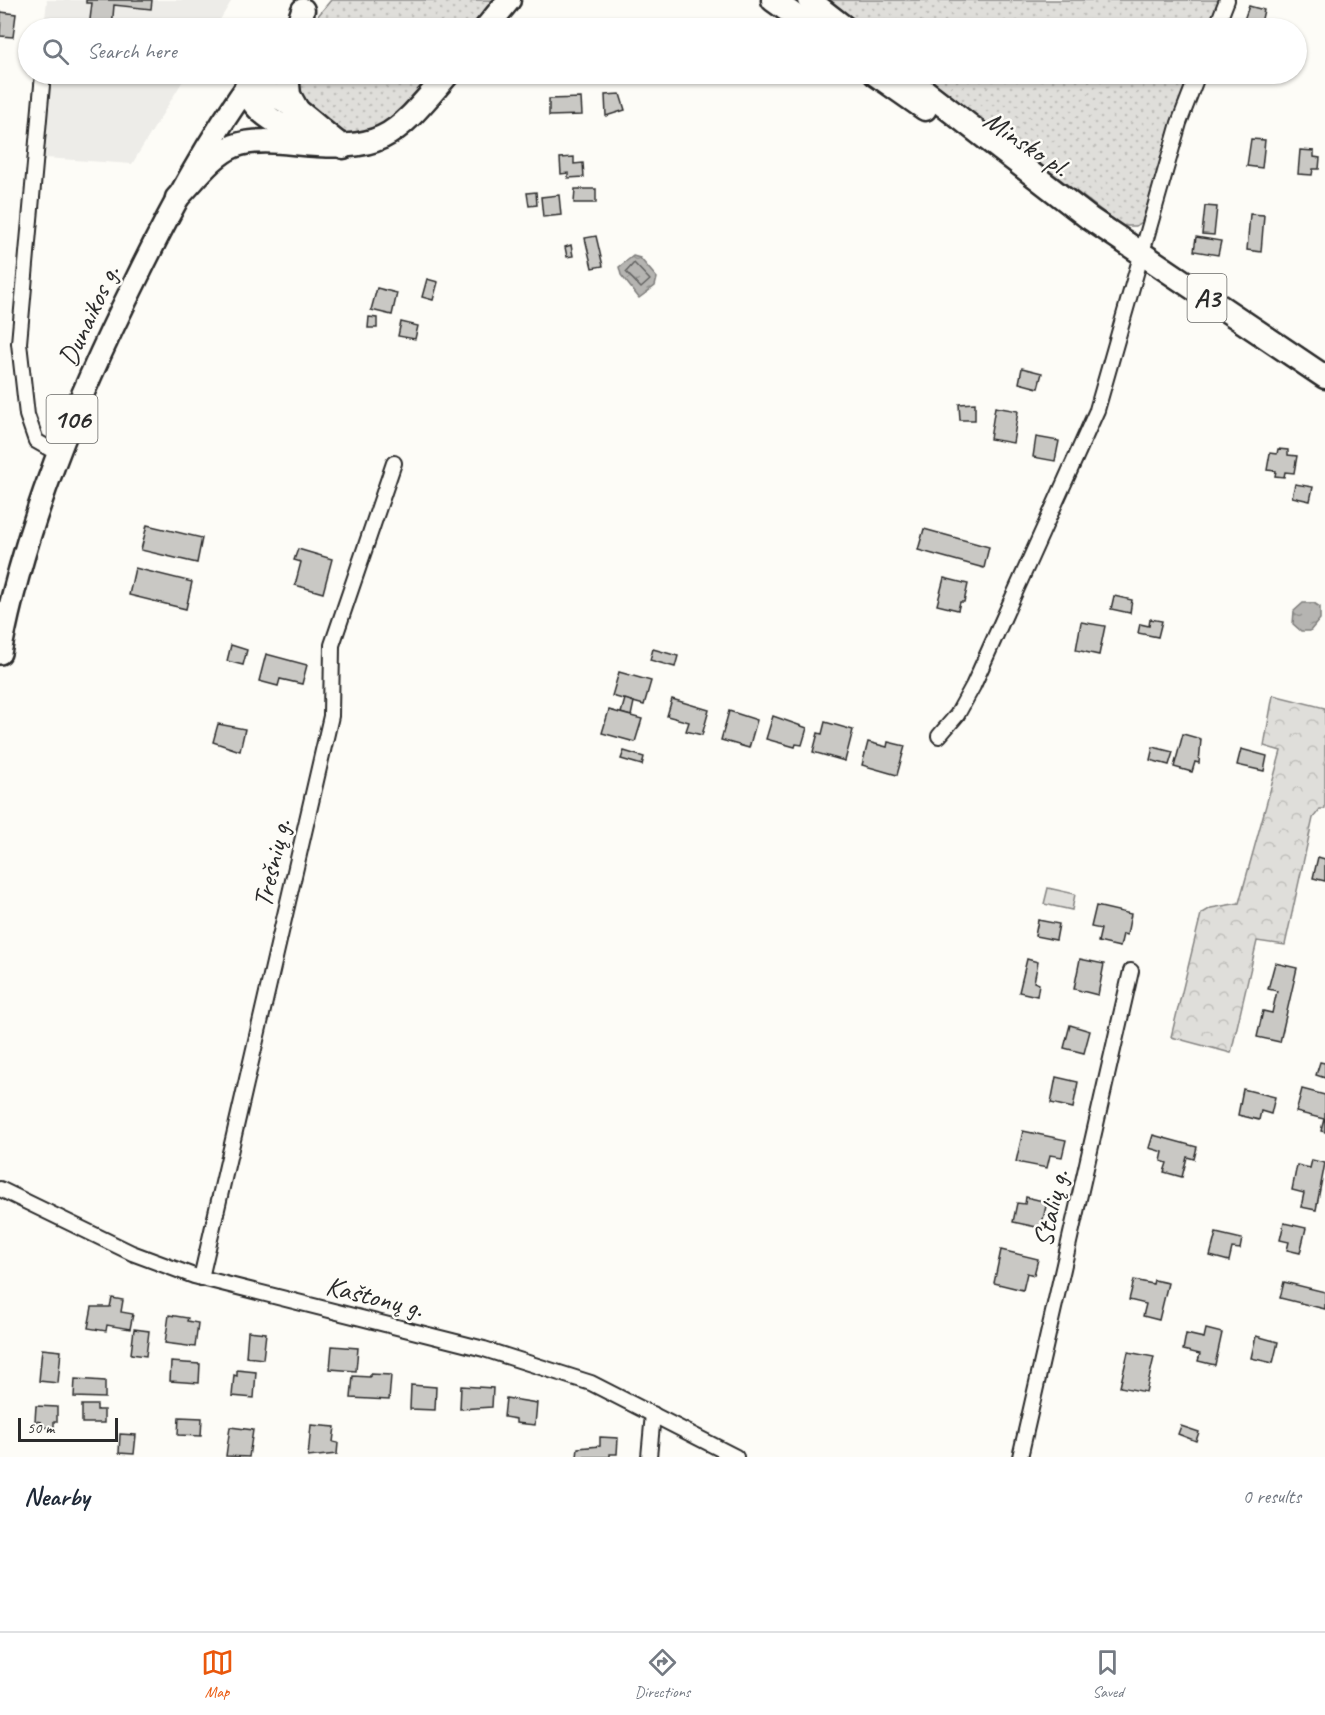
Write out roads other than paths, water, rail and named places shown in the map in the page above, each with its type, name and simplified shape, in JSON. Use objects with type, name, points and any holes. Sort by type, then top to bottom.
[{"type":"highway","points":[[495,18],[510,0]]},
{"type":"highway","points":[[773,0],[798,18]]},
{"type":"highway","points":[[809,0],[832,18]]},
{"type":"highway","points":[[250,84],[248,97],[262,112],[332,146]]},
{"type":"highway","points":[[257,84],[298,113],[332,146]]},
{"type":"highway","points":[[288,84],[289,95],[298,113]]},
{"type":"highway","points":[[177,198],[220,154],[235,145],[255,141],[282,141],[332,146],[364,145],[391,133],[417,110],[439,84]]},
{"type":"highway","name":"Minsko pl.","points":[[889,84],[1013,172],[1089,218]]},
{"type":"highway","name":"Minsko pl.","points":[[916,84],[1089,218],[1325,377]]},
{"type":"main road","name":"Dunaikos g.","points":[[0,653],[18,576],[57,453],[107,338],[177,198],[248,84]]},
{"type":"street","points":[[1220,18],[1227,0]]},
{"type":"street","points":[[42,84],[19,343],[27,415],[36,441],[57,453]]},
{"type":"street","points":[[939,735],[957,715],[973,687],[1097,410],[1179,123],[1194,84]]},
{"type":"street","name":"Trešnių g.","points":[[201,1278],[331,716],[332,645],[394,463]]},
{"type":"street","name":"Stalių g.","points":[[1020,1457],[1131,971]]},
{"type":"street","name":"Kaštonų g.","points":[[0,1189],[132,1253],[201,1278],[484,1349],[591,1383],[735,1457]]},
{"type":"street","points":[[650,1457],[653,1414]]},
{"type":"water","points":[[633,256],[640,258],[657,278],[655,286],[639,298],[621,275],[619,267]]},
{"type":"water","points":[[1303,603],[1314,603],[1320,607],[1320,619],[1310,631],[1301,631],[1293,624],[1294,611]]}]
